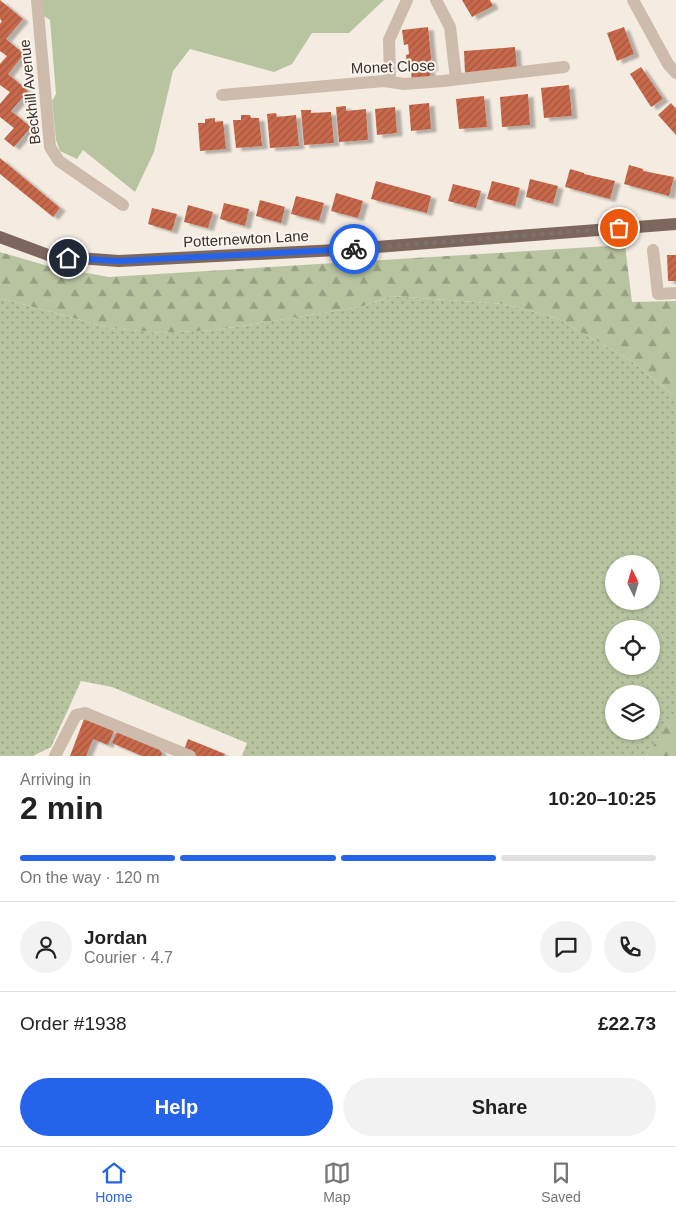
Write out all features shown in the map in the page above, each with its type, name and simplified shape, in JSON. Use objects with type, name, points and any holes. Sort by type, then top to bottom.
[{"type":"main road","name":"Potternewton Lane","points":[[0,238],[50,256],[119,261],[337,250],[676,224]]},
{"type":"street","name":"Beckhill Avenue","points":[[37,0],[50,147],[59,161],[123,205]]},
{"type":"street","points":[[384,81],[390,75],[389,40],[407,0]]},
{"type":"street","points":[[436,0],[450,26],[456,79]]},
{"type":"street","points":[[633,0],[673,65]]},
{"type":"street","name":"Monet Close","points":[[222,95],[384,81],[404,84],[564,67]]},
{"type":"street","points":[[653,250],[658,294],[676,293]]},
{"type":"street","points":[[55,756],[76,715],[85,713],[190,756]]},
{"type":"green space","points":[[37,0],[384,0],[349,33],[312,33],[292,64],[274,72],[190,49],[173,71],[154,152],[135,192],[83,150],[77,159],[60,151],[56,140],[52,101],[56,94],[50,20],[38,12]]},
{"type":"green space","points":[[625,245],[632,302],[676,301],[676,397],[633,362],[557,318],[504,304],[391,296],[360,307],[273,321],[215,330],[161,333],[110,328],[0,298],[0,252],[48,266],[109,277]]},
{"type":"green space","points":[[391,296],[504,304],[557,318],[633,362],[676,397],[676,715],[660,737],[660,685],[605,685],[605,740],[658,740],[646,756],[242,756],[247,743],[112,687],[81,681],[51,747],[33,756],[0,756],[0,298],[110,328],[161,333],[215,330],[360,307]]},
{"type":"green space","points":[[676,715],[676,756],[646,756],[657,740],[660,740],[660,736]]},
{"type":"building","points":[[0,0],[23,19],[6,39],[24,54],[8,74],[28,91],[11,111],[31,127],[14,147],[4,139],[14,128],[0,117],[0,104],[10,92],[0,85],[0,64],[7,56],[0,51],[0,24],[2,21],[0,19]]},
{"type":"building","points":[[462,0],[490,0],[493,6],[472,17]]},
{"type":"building","points":[[428,27],[432,68],[429,68],[431,79],[412,82],[411,70],[408,70],[406,55],[409,54],[408,44],[404,45],[402,30]]},
{"type":"building","points":[[624,27],[634,54],[617,61],[607,33]]},
{"type":"building","points":[[515,47],[517,69],[465,73],[464,51]]},
{"type":"building","points":[[641,67],[663,99],[651,107],[630,74]]},
{"type":"building","points":[[569,85],[572,116],[544,118],[541,88]]},
{"type":"building","points":[[528,94],[530,125],[502,127],[500,97]]},
{"type":"building","points":[[484,96],[487,127],[459,129],[456,99]]},
{"type":"building","points":[[429,103],[431,129],[411,131],[409,105]]},
{"type":"building","points":[[671,103],[676,109],[676,135],[658,115]]},
{"type":"building","points":[[346,106],[346,111],[366,109],[368,140],[339,142],[336,107]]},
{"type":"building","points":[[395,107],[397,133],[377,135],[375,109]]},
{"type":"building","points":[[301,110],[311,110],[311,113],[331,112],[334,143],[304,145]]},
{"type":"building","points":[[276,113],[277,117],[296,115],[299,146],[270,148],[267,114]]},
{"type":"building","points":[[241,115],[259,118],[262,146],[236,148],[233,120],[241,120]]},
{"type":"building","points":[[215,118],[215,122],[223,121],[226,149],[200,151],[198,123],[205,123],[205,119]]},
{"type":"building","points":[[0,158],[60,208],[53,217],[0,174]]},
{"type":"building","points":[[629,165],[643,169],[643,171],[674,177],[669,196],[624,184]]},
{"type":"building","points":[[570,169],[615,181],[610,199],[565,187]]},
{"type":"building","points":[[530,179],[558,186],[553,204],[526,197]]},
{"type":"building","points":[[376,181],[431,196],[427,213],[371,199]]},
{"type":"building","points":[[492,181],[520,188],[515,206],[487,199]]},
{"type":"building","points":[[453,184],[481,191],[476,208],[448,201]]},
{"type":"building","points":[[336,193],[363,201],[358,218],[331,211]]},
{"type":"building","points":[[296,196],[324,203],[319,221],[291,214]]},
{"type":"building","points":[[260,200],[285,207],[281,223],[256,216]]},
{"type":"building","points":[[224,203],[249,209],[245,226],[220,219]]},
{"type":"building","points":[[188,205],[213,212],[208,228],[184,222]]},
{"type":"building","points":[[152,208],[177,214],[172,231],[148,224]]},
{"type":"building","points":[[667,255],[676,255],[676,281],[668,281]]},
{"type":"building","points":[[84,719],[114,731],[108,745],[93,739],[86,756],[70,756]]},
{"type":"building","points":[[117,732],[159,749],[162,753],[161,756],[142,756],[112,743]]},
{"type":"building","points":[[188,739],[225,754],[224,756],[197,756],[184,750]]},
{"type":"way so far","points":[[354,249],[619,228]]},
{"type":"route","points":[[68,258],[119,261],[354,249]]}]
